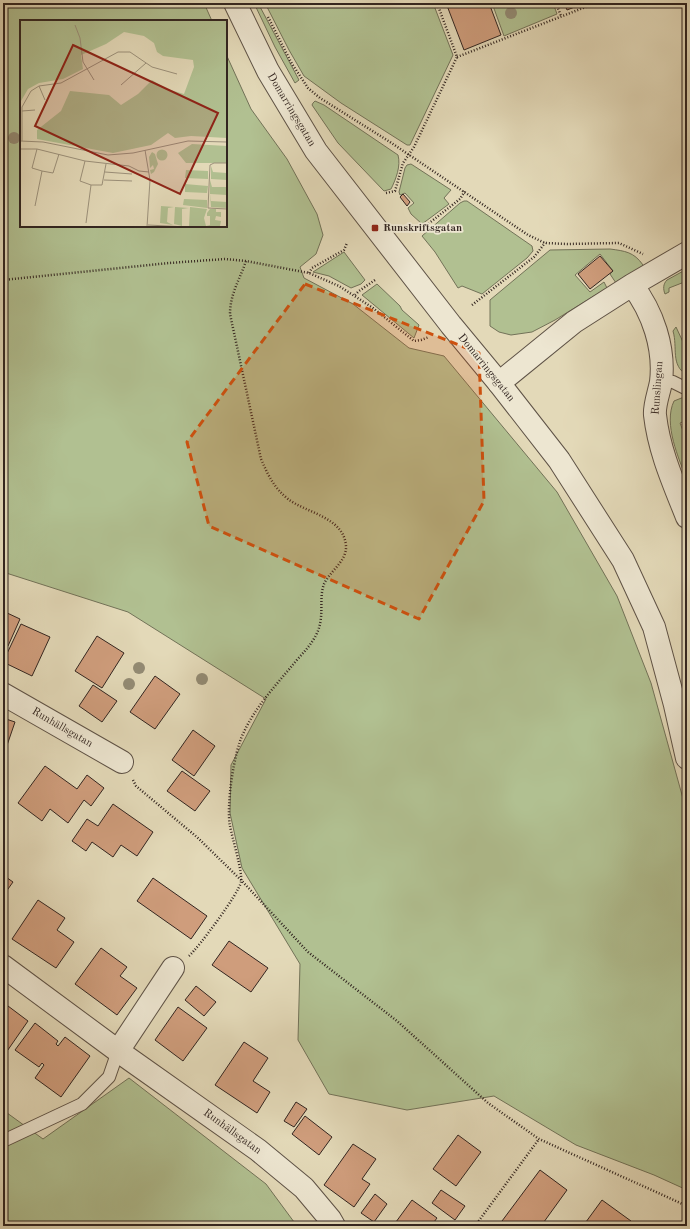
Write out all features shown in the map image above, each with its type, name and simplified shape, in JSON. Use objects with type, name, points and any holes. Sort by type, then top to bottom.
[{"type":"street","name":"Domarringsgatan","points":[[235,3],[268,71],[316,151],[451,325],[499,382],[559,460],[623,560],[654,627],[675,705],[687,758]]},
{"type":"street","points":[[499,382],[574,322],[632,285],[687,254]]},
{"type":"street","name":"Runslingan","points":[[632,285],[641,296],[655,326],[661,361],[661,381],[655,413],[659,440],[687,517]]},
{"type":"street","name":"Runhällsgatan","points":[[3,694],[122,762]]},
{"type":"street","name":"Runhällsgatan","points":[[3,966],[118,1051],[258,1150],[304,1188],[334,1226]]},
{"type":"street","points":[[118,1051],[173,968]]},
{"type":"lane","points":[[661,381],[674,382],[687,389]]},
{"type":"lane","points":[[3,1141],[82,1104],[108,1077],[118,1051]]},
{"type":"path","points":[[437,3],[457,57]]},
{"type":"path","points":[[556,3],[561,16]]},
{"type":"path","points":[[386,193],[395,190],[403,163],[414,147],[457,57],[596,3]]},
{"type":"path","points":[[678,3],[687,12]]},
{"type":"path","points":[[268,17],[292,64],[308,88],[320,98],[390,142],[408,156],[528,235],[545,243],[619,243],[650,258],[660,254],[667,265]]},
{"type":"path","points":[[418,231],[460,199],[464,192]]},
{"type":"path","points":[[309,273],[312,268],[344,250],[348,243]]},
{"type":"path","points":[[472,305],[534,257],[545,243]]},
{"type":"path","points":[[3,280],[169,263],[225,259],[246,261],[309,273],[339,286],[355,295],[414,341],[429,337]]},
{"type":"path","points":[[173,968],[191,954],[230,902],[242,881],[229,824],[228,808],[236,754],[243,734],[254,713],[315,637],[322,617],[324,585],[336,569],[346,551],[344,535],[332,522],[289,500],[278,490],[267,472],[262,459],[230,314],[230,304],[233,290],[246,261]]},
{"type":"path","points":[[355,295],[375,280]]},
{"type":"path","points":[[122,762],[136,786],[198,838],[242,881],[308,952],[397,1021],[488,1103],[538,1138],[687,1206]]},
{"type":"path","points":[[475,1226],[538,1138]]},
{"type":"highlighted area","points":[[305,284],[479,353],[484,501],[419,619],[209,526],[187,442]]},
{"type":"green space","points":[[3,3],[204,3],[212,20],[20,20],[20,227],[227,227],[227,56],[251,109],[287,159],[317,214],[323,235],[316,254],[300,267],[304,278],[353,304],[409,348],[444,356],[557,492],[617,596],[651,683],[687,813],[687,1190],[654,1175],[576,1145],[494,1096],[407,1110],[329,1094],[298,1040],[300,964],[242,868],[230,813],[231,765],[266,699],[128,612],[3,572]]},
{"type":"green space","points":[[254,3],[258,3],[299,80],[295,83],[275,47]]},
{"type":"green space","points":[[265,3],[433,3],[453,55],[410,145],[407,145],[341,103],[304,76]]},
{"type":"green space","points":[[492,3],[553,3],[557,14],[504,36]]},
{"type":"green space","points":[[315,101],[324,105],[398,155],[398,168],[391,189],[384,191],[338,143],[312,105]]},
{"type":"green space","points":[[411,164],[451,190],[444,198],[449,204],[422,224],[411,214],[408,208],[414,203],[405,193],[400,195],[399,192],[405,168],[407,165]]},
{"type":"green space","points":[[464,201],[467,201],[532,246],[533,251],[527,258],[482,294],[462,286],[458,288],[435,252],[422,236]]},
{"type":"green space","points":[[610,249],[633,255],[640,261],[643,267],[616,283],[610,274],[613,271],[600,254],[575,275],[590,292],[604,282],[607,288],[555,320],[532,332],[511,335],[499,332],[490,326],[490,300],[550,250]]},
{"type":"green space","points":[[344,252],[365,280],[361,284],[351,288],[329,276],[313,272]]},
{"type":"green space","points":[[687,269],[687,281],[669,288],[669,292],[665,294],[664,287],[667,280]]},
{"type":"green space","points":[[377,284],[419,325],[414,338],[362,295]]},
{"type":"green space","points":[[676,327],[683,342],[687,341],[687,375],[678,366],[676,361],[673,331]]},
{"type":"green space","points":[[684,397],[687,398],[687,420],[680,423],[687,441],[687,480],[673,441],[670,420],[674,401]]},
{"type":"green space","points":[[129,1078],[266,1184],[297,1226],[3,1226],[3,1110],[43,1139]]},
{"type":"building","points":[[446,3],[489,3],[501,35],[464,50]]},
{"type":"building","points":[[564,3],[585,3],[567,10]]},
{"type":"building","points":[[403,194],[410,202],[407,206],[400,197]]},
{"type":"building","points":[[600,256],[613,271],[590,289],[578,274]]},
{"type":"building","points":[[687,422],[687,438],[682,424]]},
{"type":"building","points":[[5,612],[20,619],[8,646],[3,644],[3,616]]},
{"type":"building","points":[[21,624],[50,637],[32,676],[3,662]]},
{"type":"building","points":[[97,636],[124,653],[102,688],[75,671]]},
{"type":"building","points":[[155,676],[180,694],[155,729],[130,712]]},
{"type":"building","points":[[93,685],[117,701],[102,722],[79,706]]},
{"type":"building","points":[[3,718],[15,722],[3,757]]},
{"type":"building","points":[[193,730],[215,746],[194,776],[172,760]]},
{"type":"building","points":[[45,766],[77,789],[87,775],[104,788],[91,806],[84,800],[68,823],[50,809],[42,821],[18,803]]},
{"type":"building","points":[[182,771],[210,791],[195,811],[167,791]]},
{"type":"building","points":[[113,804],[153,832],[137,856],[121,845],[113,857],[92,842],[86,851],[72,841],[87,819],[98,826]]},
{"type":"building","points":[[3,875],[13,882],[3,896]]},
{"type":"building","points":[[153,878],[207,916],[191,939],[137,901]]},
{"type":"building","points":[[38,900],[65,918],[57,930],[74,942],[56,968],[12,939]]},
{"type":"building","points":[[229,941],[268,968],[251,992],[212,965]]},
{"type":"building","points":[[101,948],[127,967],[120,976],[137,988],[117,1015],[75,984]]},
{"type":"building","points":[[196,986],[216,1002],[204,1016],[185,1000]]},
{"type":"building","points":[[4,1003],[28,1021],[3,1057],[3,1004]]},
{"type":"building","points":[[178,1007],[207,1028],[183,1061],[155,1040]]},
{"type":"building","points":[[35,1023],[58,1041],[56,1044],[58,1046],[65,1037],[90,1056],[61,1097],[35,1078],[44,1065],[42,1063],[39,1067],[15,1050]]},
{"type":"building","points":[[244,1042],[268,1058],[253,1081],[270,1092],[257,1113],[215,1085]]},
{"type":"building","points":[[296,1102],[307,1109],[294,1127],[284,1121]]},
{"type":"building","points":[[305,1116],[332,1137],[319,1155],[292,1134]]},
{"type":"building","points":[[458,1135],[481,1152],[456,1186],[433,1169]]},
{"type":"building","points":[[353,1144],[376,1159],[362,1179],[370,1184],[354,1207],[324,1185]]},
{"type":"building","points":[[540,1170],[567,1190],[541,1226],[509,1226],[502,1221]]},
{"type":"building","points":[[441,1190],[465,1206],[455,1220],[432,1203]]},
{"type":"building","points":[[375,1194],[387,1204],[374,1222],[361,1213]]},
{"type":"building","points":[[412,1200],[437,1218],[431,1226],[393,1226]]},
{"type":"building","points":[[602,1200],[631,1221],[627,1226],[583,1226]]},
{"type":"place","name":"Runskriftsgatan","points":[[375,228]]}]
